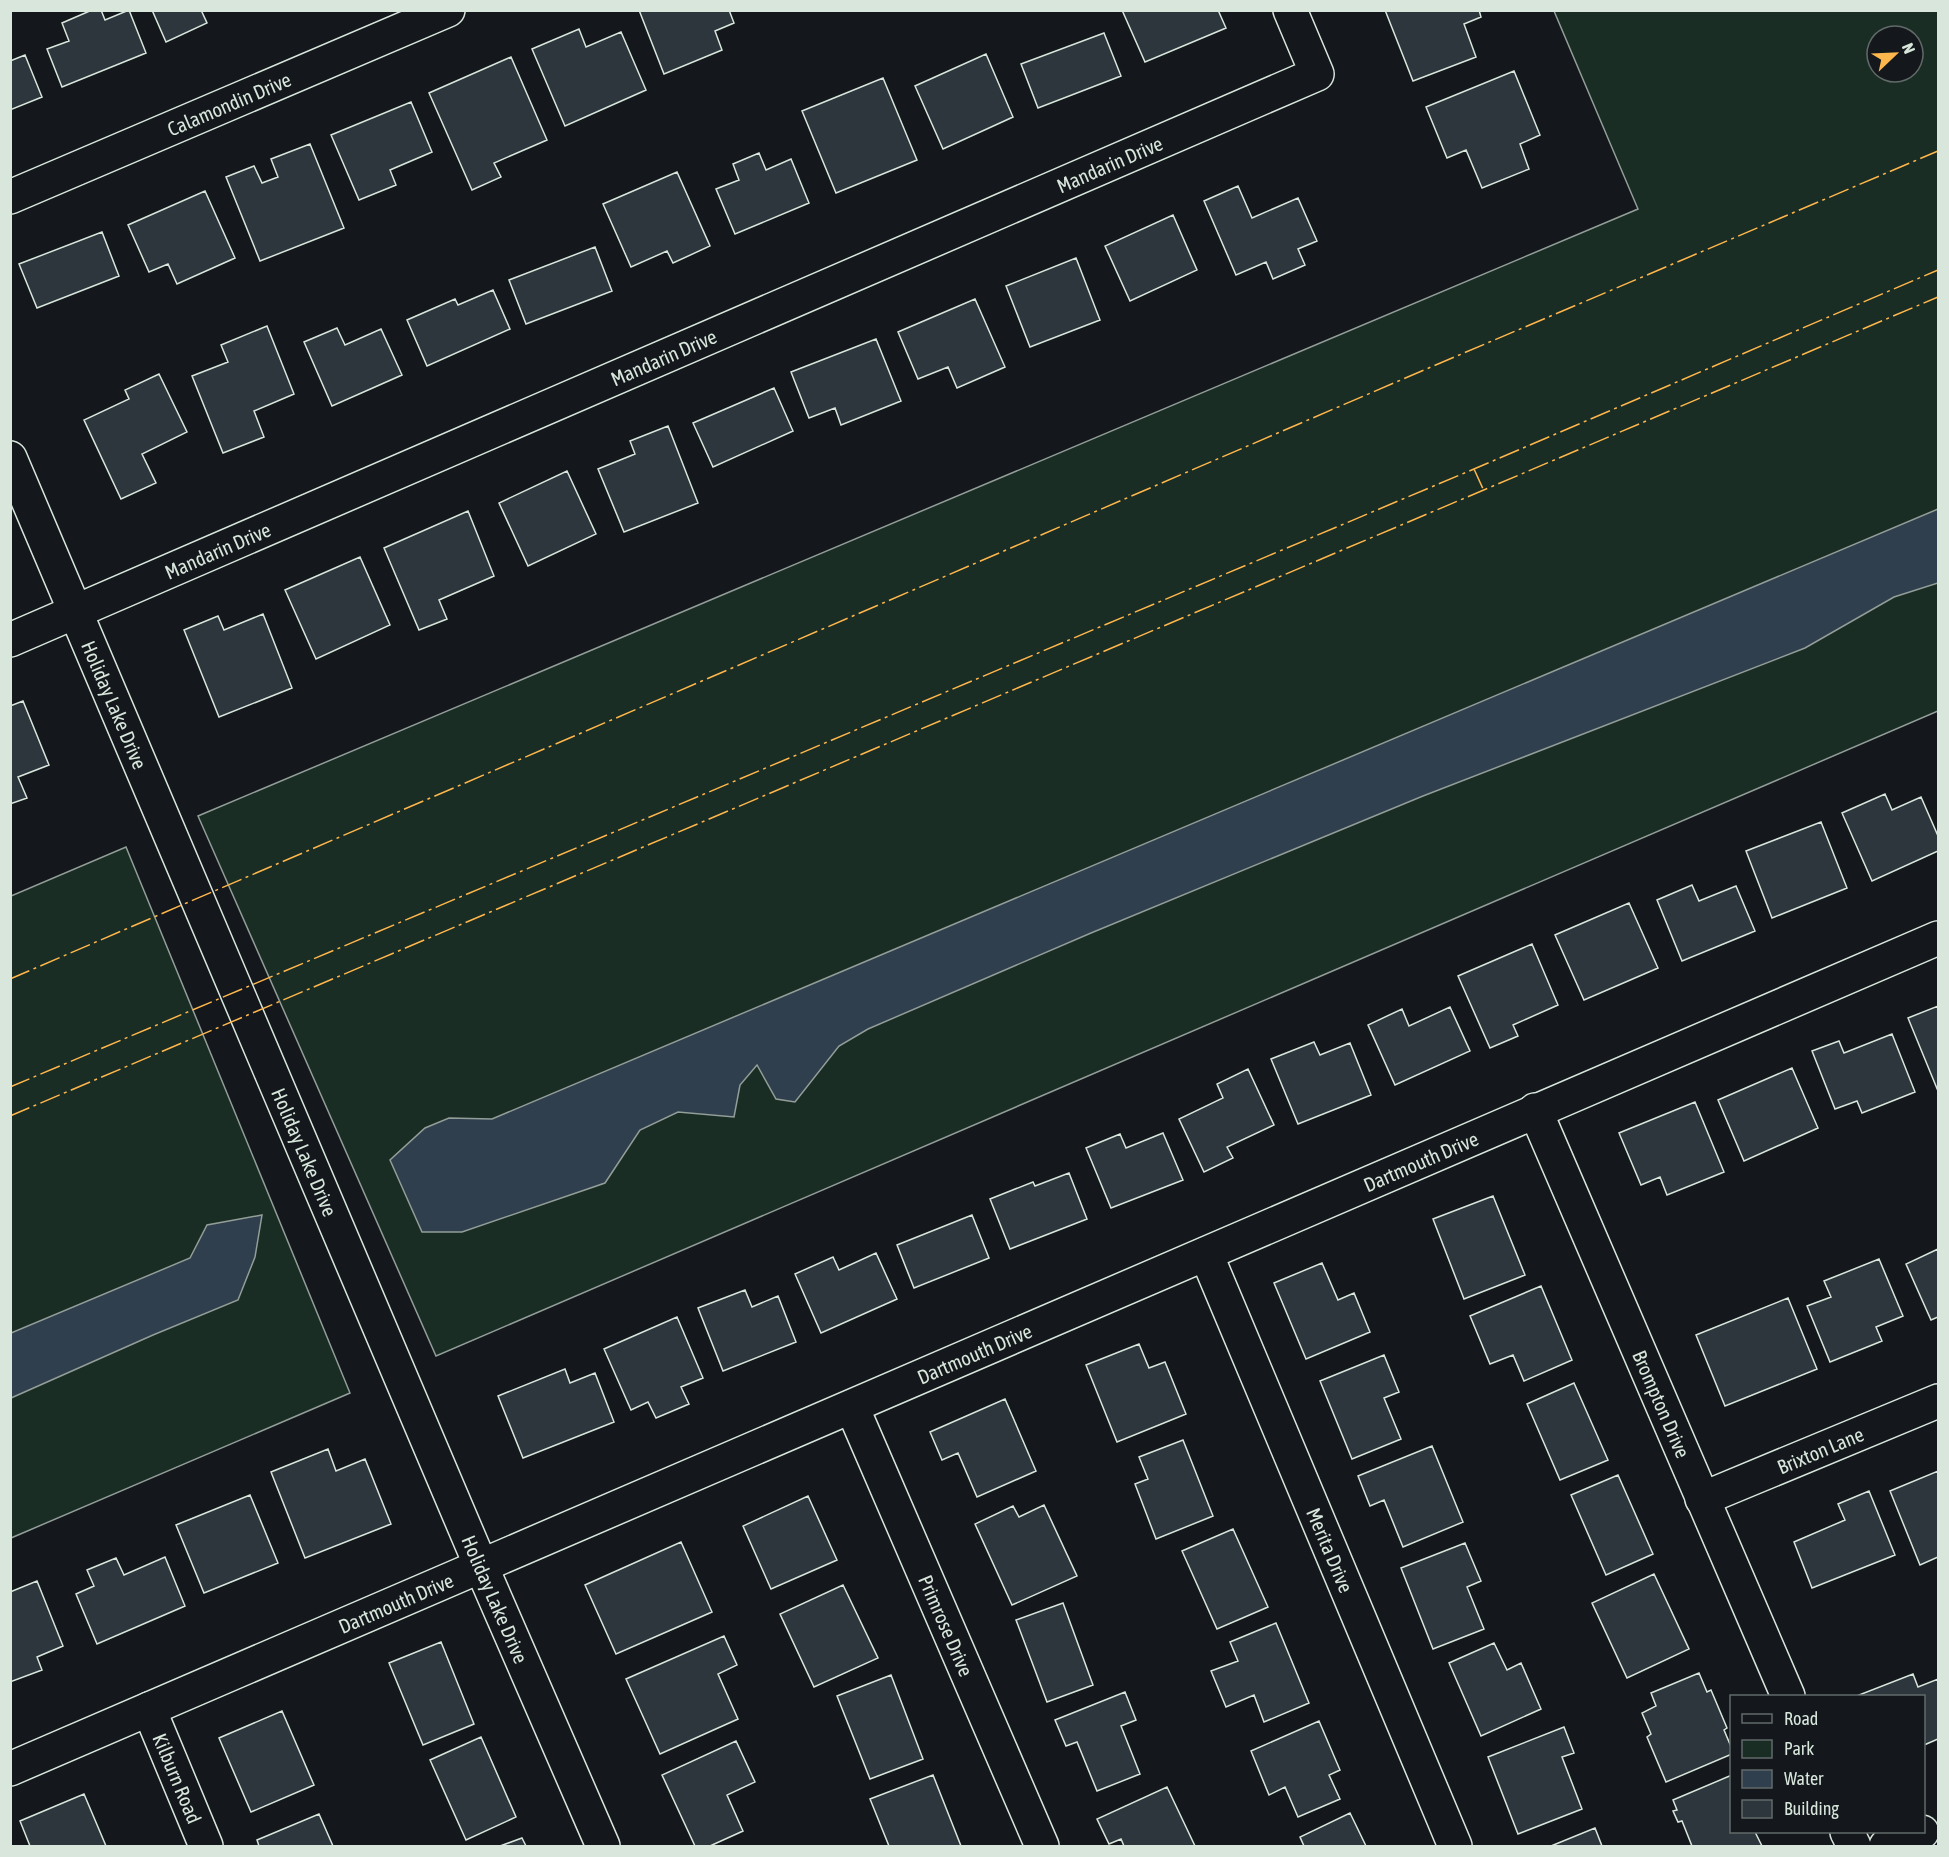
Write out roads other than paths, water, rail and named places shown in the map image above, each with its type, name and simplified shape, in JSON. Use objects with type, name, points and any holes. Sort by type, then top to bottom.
[{"type":"street","name":"Calamondin Drive","points":[[10,197],[448,10]]},
{"type":"street","name":"Mandarin Drive","points":[[10,640],[1317,74],[1290,10]]},
{"type":"street","name":"Holiday Lake Drive","points":[[10,458],[481,1566],[603,1846]]},
{"type":"street","name":"Dartmouth Drive","points":[[10,1769],[1938,938]]},
{"type":"street","name":"Brompton Drive","points":[[1535,1110],[1788,1695]]},
{"type":"street","name":"Merita Drive","points":[[1206,1254],[1455,1846]]},
{"type":"street","name":"Brixton Lane","points":[[1702,1499],[1938,1401]]},
{"type":"street","name":"Primrose Drive","points":[[852,1407],[1042,1846]]},
{"type":"street","name":"Kilburn Road","points":[[149,1709],[206,1846]]},
{"type":"street","points":[[1886,1846],[1918,1833]]},
{"type":"water","points":[[1938,509],[1938,583],[1894,597],[1805,648],[1423,796],[1091,933],[868,1029],[839,1046],[795,1102],[776,1099],[757,1065],[740,1085],[734,1117],[678,1112],[640,1130],[605,1183],[462,1232],[422,1232],[390,1160],[425,1128],[449,1118],[492,1119]]},
{"type":"water","points":[[262,1215],[255,1257],[238,1300],[11,1398],[11,1333],[190,1258],[207,1225]]}]
